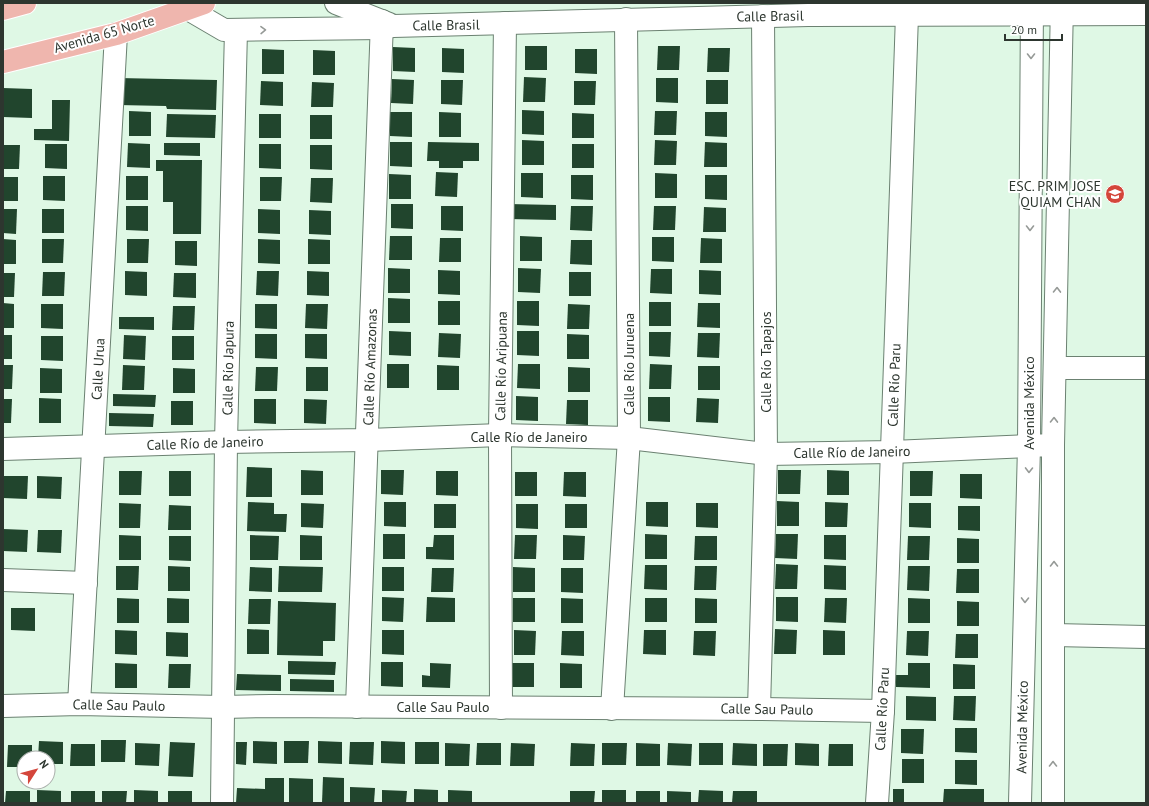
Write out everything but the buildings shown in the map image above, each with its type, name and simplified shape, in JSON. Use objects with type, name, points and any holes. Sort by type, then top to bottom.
[{"type":"main road","points":[[3,9],[24,3]]},
{"type":"main road","name":"Avenida 65 Norte","points":[[3,62],[116,34],[196,6]]},
{"type":"street","points":[[336,3],[386,25]]},
{"type":"street","name":"Calle Brasil","points":[[196,6],[224,30],[626,19],[907,15],[1032,9],[1062,9],[1146,14]]},
{"type":"street","name":"Avenida México","points":[[1020,803],[1029,446],[1032,9]]},
{"type":"street","name":"Avenida México","points":[[1053,803],[1053,445],[1062,9]]},
{"type":"street","name":"Calle Río Paru","points":[[877,803],[883,711],[907,15]]},
{"type":"street","name":"Calle Río Tapajos","points":[[759,709],[766,454],[763,16]]},
{"type":"street","name":"Calle Río Juruena","points":[[612,709],[629,438],[626,19]]},
{"type":"street","name":"Calle Río Aripuana","points":[[501,708],[500,435],[504,23]]},
{"type":"street","name":"Calle Río Amazonas","points":[[357,707],[386,25]]},
{"type":"street","name":"Calle Río Japura","points":[[222,803],[226,442],[236,30]]},
{"type":"street","name":"Calle Urua","points":[[79,704],[116,34]]},
{"type":"street","points":[[1055,368],[1146,368]]},
{"type":"street","name":"Calle Río de Janeiro","points":[[3,449],[226,442],[368,440],[500,435],[629,438],[766,454],[892,452],[1053,445]]},
{"type":"street","points":[[3,580],[86,583]]},
{"type":"street","points":[[1054,635],[1146,637]]},
{"type":"street","name":"Calle Sau Paulo","points":[[3,706],[79,704],[223,707],[759,709],[883,711]]},
{"type":"place","name":"ESC. PRIM JOSE QUIAM CHAN","points":[[1115,194]]}]
